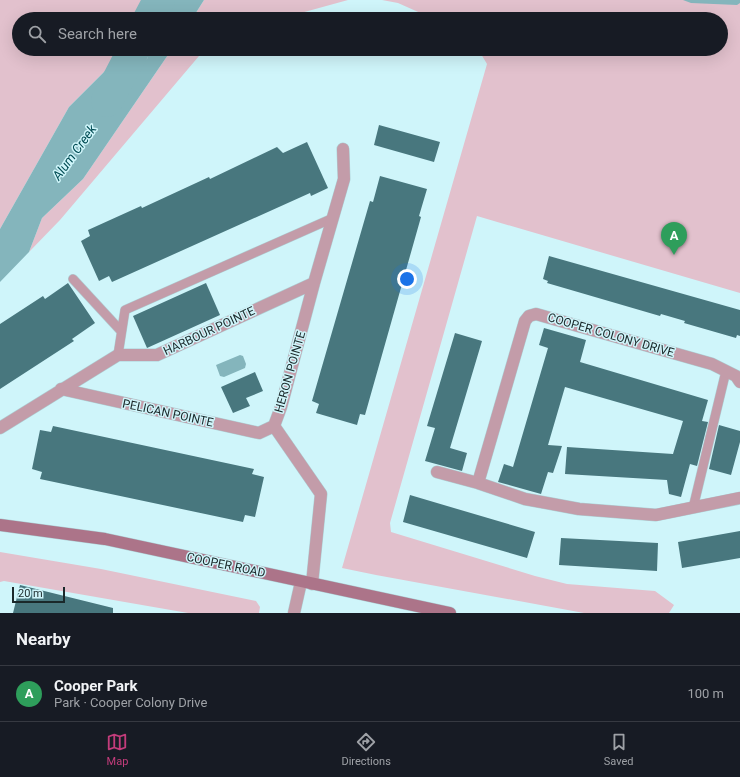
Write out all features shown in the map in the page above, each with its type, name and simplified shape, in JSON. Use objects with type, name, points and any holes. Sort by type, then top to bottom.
[{"type":"street","name":"HERON POINTE","points":[[294,613],[306,583],[322,494],[274,426],[281,407],[314,283],[344,179],[343,149]]},
{"type":"street","name":"HARBOUR POINTE","points":[[118,355],[157,355],[314,283]]},
{"type":"street","name":"COOPER COLONY DRIVE","points":[[478,483],[525,321],[529,316],[536,314],[712,364],[736,376],[740,382]]},
{"type":"street","points":[[0,428],[118,355]]},
{"type":"street","name":"PELICAN POINTE","points":[[61,390],[259,433],[274,426]]},
{"type":"street","points":[[437,472],[478,483],[525,499],[579,509],[656,515],[740,498]]},
{"type":"street","name":"COOPER ROAD","points":[[0,525],[105,539],[450,613]]},
{"type":"lane","points":[[118,355],[125,310],[333,218]]},
{"type":"lane","points":[[73,279],[121,331]]},
{"type":"lane","points":[[693,508],[726,371]]},
{"type":"shaded area","points":[[0,0],[164,0],[161,12],[12,12],[12,56],[148,56],[147,59],[110,66],[69,107],[0,229]]},
{"type":"shaded area","points":[[204,0],[348,0],[304,12],[196,12]]},
{"type":"shaded area","points":[[382,0],[740,0],[740,293],[477,216],[390,523],[391,532],[535,576],[567,584],[655,591],[674,605],[669,613],[584,613],[342,568],[487,64],[482,56],[728,56],[728,12],[418,12],[398,3]]},
{"type":"shaded area","points":[[167,56],[199,56],[60,220],[29,252],[42,218],[83,179]]},
{"type":"shaded area","points":[[0,552],[101,569],[256,601],[260,607],[259,613],[188,613],[4,581],[0,582]]},
{"type":"water","points":[[164,0],[204,0],[196,12],[161,12]]},
{"type":"water","points":[[683,0],[740,0],[740,3],[737,5],[691,3]]},
{"type":"water","points":[[148,56],[167,56],[83,179],[42,218],[29,252],[0,282],[0,229],[69,107],[110,66],[147,59]]},
{"type":"water","points":[[240,355],[243,356],[246,364],[245,368],[224,377],[220,376],[216,365]]},
{"type":"building","points":[[379,125],[440,142],[434,162],[374,145]]},
{"type":"building","points":[[307,142],[328,188],[311,196],[310,193],[112,282],[109,276],[99,281],[81,241],[90,236],[88,230],[141,206],[142,208],[209,177],[210,179],[277,147],[283,153]]},
{"type":"building","points":[[380,176],[427,189],[419,216],[421,217],[365,415],[360,414],[357,425],[316,413],[319,404],[312,401],[370,201],[373,202]]},
{"type":"building","points":[[549,256],[740,310],[740,336],[737,335],[736,338],[684,323],[685,321],[661,314],[660,316],[547,283],[548,281],[543,279]]},
{"type":"building","points":[[68,283],[95,323],[72,339],[74,341],[0,389],[0,324],[43,296],[45,299]]},
{"type":"building","points":[[206,283],[220,315],[147,348],[133,316]]},
{"type":"building","points":[[544,328],[586,340],[580,362],[708,400],[702,421],[708,422],[697,466],[690,464],[681,497],[669,494],[667,480],[565,474],[567,447],[673,454],[683,421],[565,387],[548,445],[562,446],[553,473],[548,472],[541,494],[498,482],[504,464],[513,467],[548,348],[539,345]]},
{"type":"building","points":[[455,333],[482,341],[450,448],[467,453],[462,471],[425,461],[435,428],[427,426]]},
{"type":"building","points":[[255,372],[263,391],[246,398],[250,406],[233,413],[221,387]]},
{"type":"building","points":[[719,425],[740,431],[740,442],[731,475],[709,469]]},
{"type":"building","points":[[53,426],[254,469],[252,474],[264,477],[255,517],[245,515],[243,522],[40,479],[42,472],[32,469],[40,430],[51,432]]},
{"type":"building","points":[[410,495],[535,532],[527,558],[403,522]]},
{"type":"building","points":[[740,531],[740,558],[682,568],[678,542]]},
{"type":"building","points":[[561,538],[658,543],[657,571],[559,565]]},
{"type":"building","points":[[20,585],[113,608],[113,613],[13,613]]},
{"type":"waterway","name":"Alum Creek","points":[[153,12],[159,0]]},
{"type":"waterway","name":"Alum Creek","points":[[107,101],[130,56]]},
{"type":"place","name":"Cooper Park","points":[[674,255]]}]
